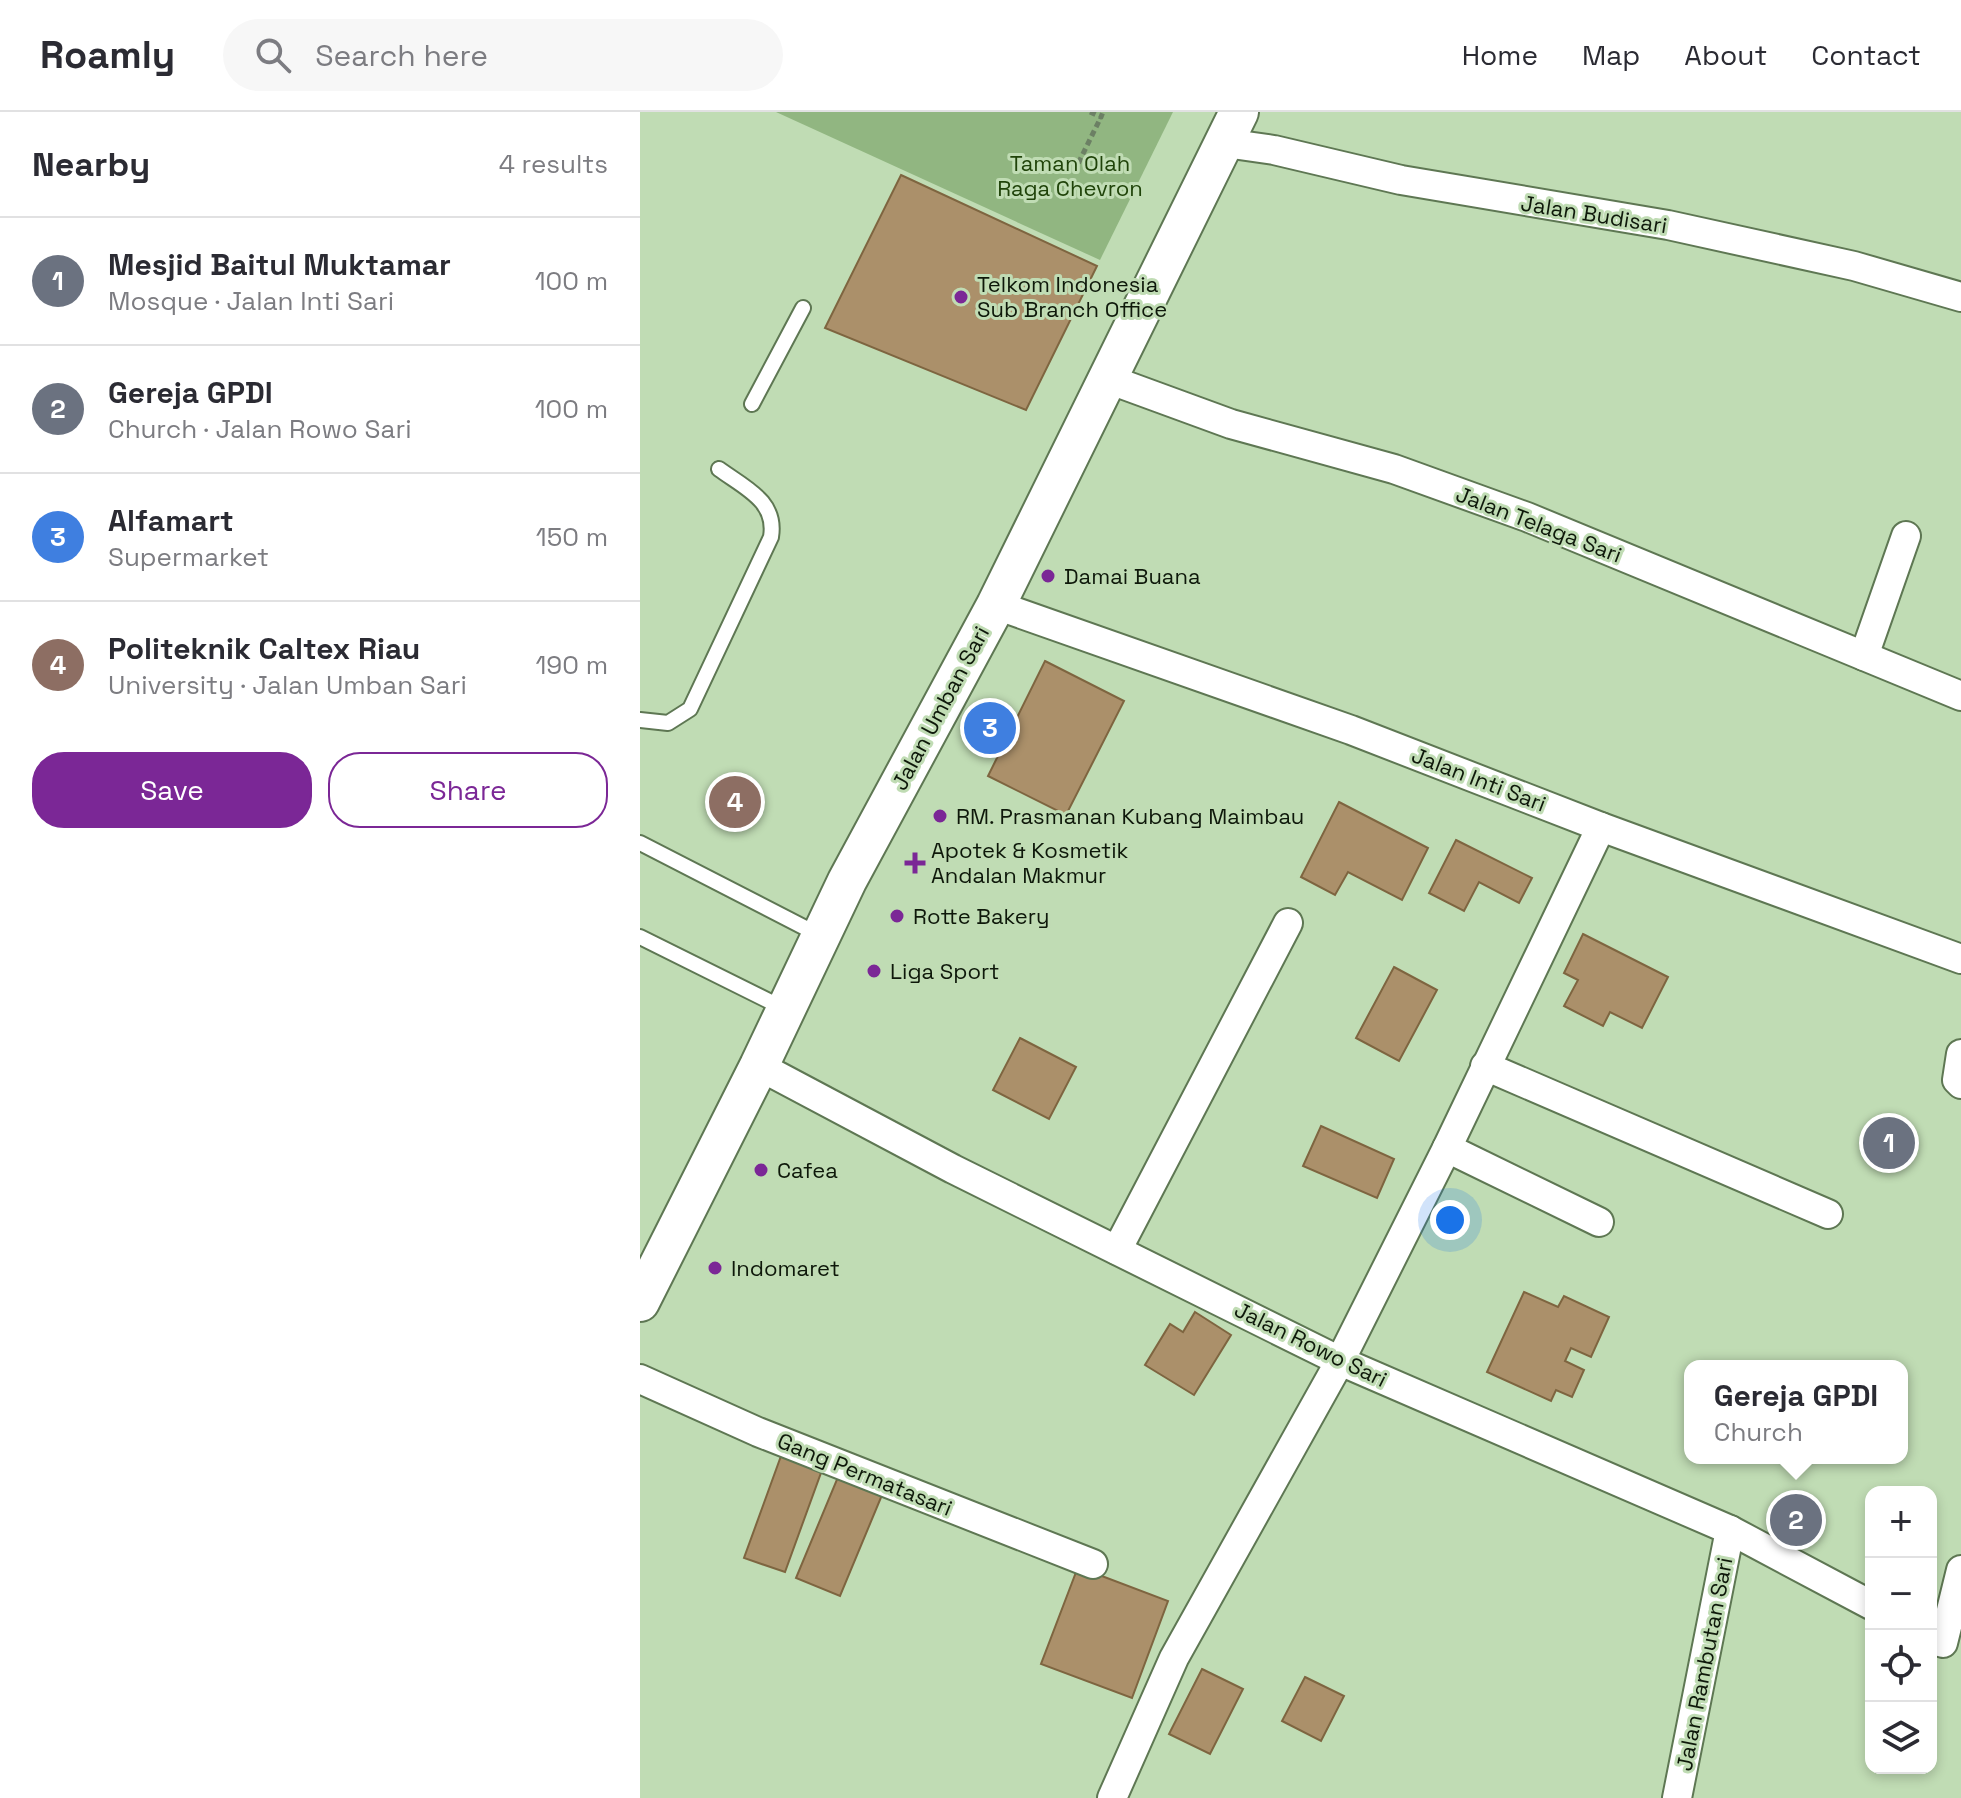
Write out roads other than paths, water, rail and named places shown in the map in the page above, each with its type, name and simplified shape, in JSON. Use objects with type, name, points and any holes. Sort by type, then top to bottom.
[{"type":"main road","name":"Jalan Umban Sari","points":[[640,1302],[759,1066],[847,881],[996,605],[1232,127]]},
{"type":"street","name":"Jalan Budisari","points":[[1232,127],[1274,150],[1401,180],[1668,225],[1854,266],[1961,297]]},
{"type":"street","name":"Jalan Telaga Sari","points":[[1108,379],[1231,424],[1394,469],[1527,517],[1961,696]]},
{"type":"street","points":[[1864,656],[1906,536]]},
{"type":"street","name":"Jalan Inti Sari","points":[[996,605],[1351,730],[1601,827],[1961,959]]},
{"type":"street","points":[[1112,1798],[1174,1658],[1340,1361],[1447,1148],[1601,827]]},
{"type":"street","points":[[1117,1250],[1288,923]]},
{"type":"street","points":[[1961,1054],[1957,1080],[1961,1084]]},
{"type":"street","name":"Jalan Rowo Sari","points":[[759,1066],[953,1169],[1340,1361],[1730,1530],[1865,1602]]},
{"type":"street","points":[[1485,1066],[1828,1214]]},
{"type":"street","points":[[1447,1148],[1599,1222]]},
{"type":"street","name":"Gang Permatasari","points":[[640,1379],[758,1432],[1093,1564]]},
{"type":"street","name":"Jalan Rambutan Sari","points":[[1677,1798],[1730,1530]]},
{"type":"street","points":[[1945,1644],[1961,1570]]},
{"type":"lane","points":[[752,404],[803,308]]},
{"type":"lane","points":[[640,720],[668,723],[690,709],[771,537],[773,521],[769,509],[719,469]]},
{"type":"lane","points":[[640,843],[821,936]]},
{"type":"lane","points":[[640,937],[784,1008]]},
{"type":"place","name":"Telkom Indonesia Sub Branch Office","points":[[961,297]]},
{"type":"place","name":"Damai Buana","points":[[1048,576]]},
{"type":"place","name":"Alfamart","points":[[990,728]]},
{"type":"place","name":"Politeknik Caltex Riau","points":[[735,802]]},
{"type":"place","name":"RM. Prasmanan Kubang Maimbau","points":[[940,816]]},
{"type":"place","name":"Apotek & Kosmetik Andalan Makmur","points":[[915,863]]},
{"type":"place","name":"Rotte Bakery","points":[[897,916]]},
{"type":"place","name":"Liga Sport","points":[[874,971]]},
{"type":"place","name":"Mesjid Baitul Muktamar","points":[[1889,1143]]},
{"type":"place","name":"Cafea","points":[[761,1170]]},
{"type":"place","name":"Indomaret","points":[[715,1268]]},
{"type":"place","name":"Gereja GPDI","points":[[1796,1520]]},
{"type":"park label","name":"Taman Olah Raga Chevron","points":[[1070,176]]}]
